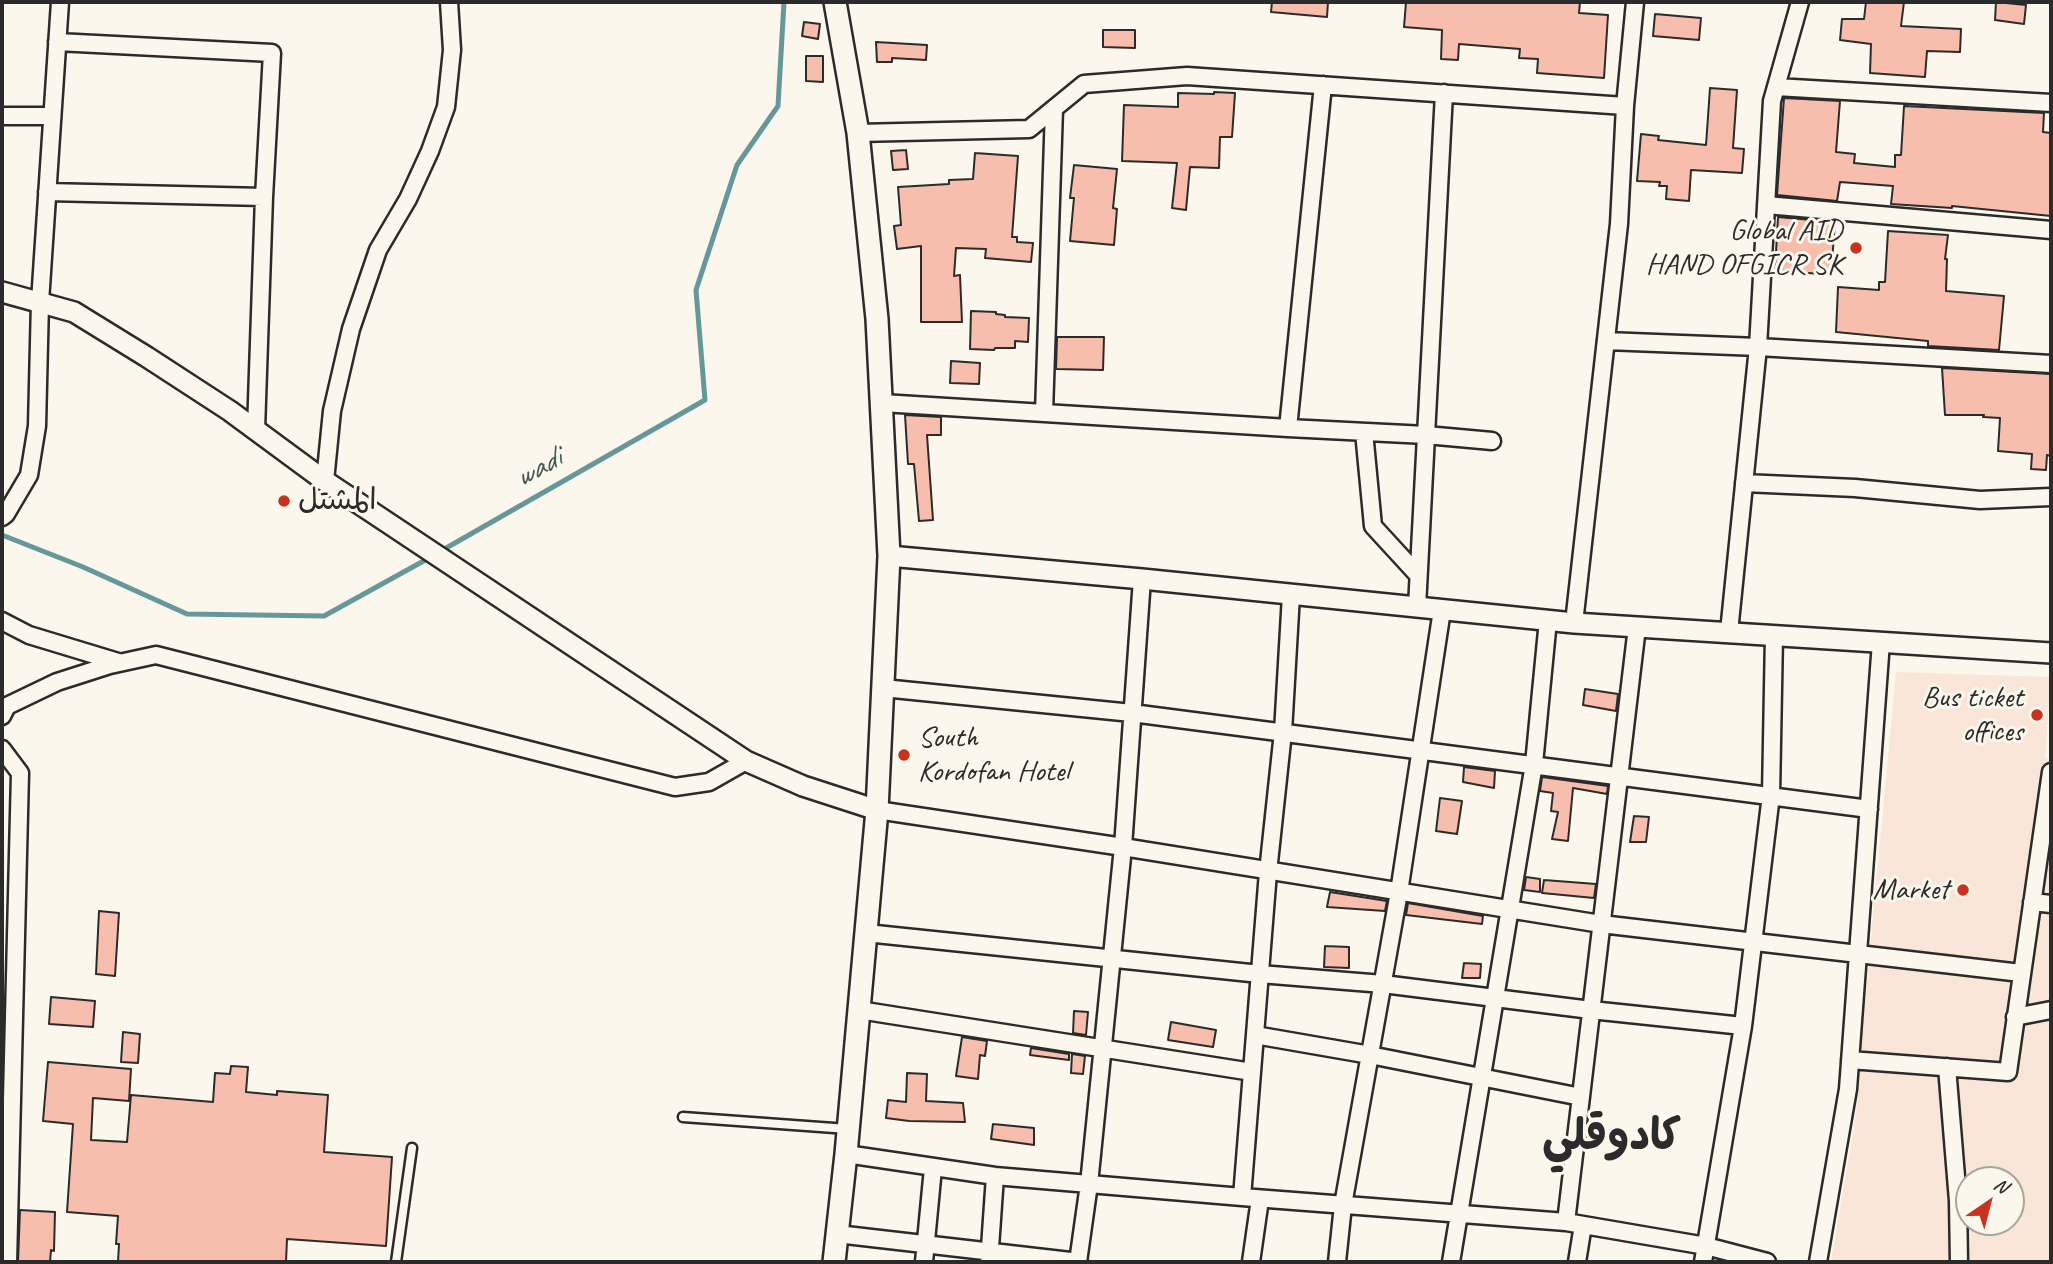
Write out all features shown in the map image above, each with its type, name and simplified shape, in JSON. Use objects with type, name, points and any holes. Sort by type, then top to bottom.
[{"type":"main road","points":[[834,1262],[849,1129],[877,810],[889,556],[877,319],[858,133],[835,2]]},
{"type":"street","points":[[2,517],[29,475],[37,426],[40,302],[60,2]]},
{"type":"street","points":[[325,481],[332,411],[351,329],[378,250],[408,199],[446,107],[452,50],[449,2]]},
{"type":"street","points":[[1574,622],[1619,224],[1625,106],[1635,2]]},
{"type":"street","points":[[1729,632],[1758,347],[1772,101],[1800,2]]},
{"type":"street","points":[[57,42],[272,53],[256,430]]},
{"type":"street","points":[[858,133],[1029,129],[1084,84],[1186,76],[1625,106]]},
{"type":"street","points":[[1288,429],[1323,85]]},
{"type":"street","points":[[1776,87],[2051,103]]},
{"type":"street","points":[[1417,607],[1444,93]]},
{"type":"street","points":[[1044,413],[1054,109]]},
{"type":"street","points":[[2,116],[52,116]]},
{"type":"street","points":[[47,192],[264,197]]},
{"type":"street","points":[[1766,205],[2051,230]]},
{"type":"street","points":[[2,292],[74,312],[230,411],[325,481],[746,761],[803,786],[877,810],[1510,910],[1601,924],[2021,974]]},
{"type":"street","points":[[1606,341],[2051,364]]},
{"type":"street","points":[[882,403],[1492,441]]},
{"type":"street","points":[[1364,432],[1373,526],[1418,575]]},
{"type":"street","points":[[1744,483],[1855,488],[1980,500],[2051,497]]},
{"type":"street","points":[[889,556],[1548,620],[2051,653]]},
{"type":"street","points":[[837,1234],[990,1256],[1078,1262],[1089,1184],[1123,847],[1142,579]]},
{"type":"street","points":[[1242,1197],[1268,872],[1283,732],[1291,595]]},
{"type":"street","points":[[1337,1262],[1343,1205],[1399,892],[1442,610]]},
{"type":"street","points":[[1451,1262],[1534,764],[1548,620]]},
{"type":"street","points":[[2,621],[29,635],[118,663]]},
{"type":"street","points":[[1566,1222],[1637,627]]},
{"type":"street","points":[[1704,1254],[1742,1026],[1771,795],[1774,635]]},
{"type":"street","points":[[1818,1262],[1848,1088],[1881,642]]},
{"type":"street","points":[[2,716],[7,706],[57,682],[118,663],[156,655],[675,787],[709,782],[746,761]]},
{"type":"street","points":[[883,688],[1132,713],[1869,809]]},
{"type":"street","points":[[2,749],[20,773],[8,1262]]},
{"type":"street","points":[[2,772],[20,773]]},
{"type":"street","points":[[1850,1060],[2008,1072],[2032,902],[2047,831],[2051,772]]},
{"type":"street","points":[[2032,902],[2051,904]]},
{"type":"street","points":[[866,933],[1260,974],[1383,984],[1742,1026]]},
{"type":"street","points":[[859,1010],[1252,1072]]},
{"type":"street","points":[[2015,1017],[2051,1010]]},
{"type":"street","points":[[1255,1035],[1581,1097]]},
{"type":"street","points":[[1947,1068],[1958,1201],[1959,1262]]},
{"type":"street","points":[[846,1154],[995,1176],[1566,1222],[1704,1254],[1767,1262]]},
{"type":"street","points":[[924,1262],[933,1168]]},
{"type":"street","points":[[990,1256],[995,1176]]},
{"type":"street","points":[[1251,1262],[1260,1199]]},
{"type":"street","points":[[1577,1262],[1583,1225]]},
{"type":"lane","points":[[683,1117],[849,1129]]},
{"type":"lane","points":[[396,1262],[412,1148]]},
{"type":"shaded area","name":"Market","points":[[1896,672],[2051,677],[2045,758],[2051,759],[2051,1262],[1831,1262],[1856,1114]]},
{"type":"building","points":[[1272,2],[1328,2],[1327,17],[1271,12]]},
{"type":"building","points":[[1406,2],[1580,2],[1579,13],[1608,15],[1604,78],[1537,73],[1538,59],[1519,58],[1520,49],[1459,44],[1458,60],[1441,59],[1442,30],[1404,27]]},
{"type":"building","points":[[1866,2],[1904,2],[1901,26],[1961,29],[1960,52],[1927,51],[1925,77],[1870,73],[1871,44],[1840,40],[1842,19],[1864,19]]},
{"type":"building","points":[[1996,2],[2026,5],[2024,24],[1995,20]]},
{"type":"building","points":[[1655,14],[1701,18],[1699,40],[1653,36]]},
{"type":"building","points":[[804,22],[820,24],[818,39],[802,36]]},
{"type":"building","points":[[1103,30],[1135,30],[1135,48],[1103,47]]},
{"type":"building","points":[[876,42],[927,45],[926,60],[892,58],[892,62],[877,62]]},
{"type":"building","points":[[806,56],[823,56],[823,82],[806,81]]},
{"type":"building","points":[[1710,88],[1737,90],[1733,148],[1744,149],[1742,173],[1691,170],[1689,201],[1666,199],[1667,186],[1659,186],[1660,182],[1637,181],[1641,134],[1659,136],[1658,140],[1706,145]]},
{"type":"building","points":[[1178,93],[1235,93],[1232,137],[1220,137],[1219,168],[1190,167],[1186,210],[1172,208],[1177,163],[1122,161],[1124,105],[1178,107]]},
{"type":"building","points":[[1784,98],[1840,101],[1836,152],[1855,154],[1854,163],[1895,167],[1895,155],[1901,155],[1904,106],[2044,113],[2043,132],[2051,133],[2051,216],[1952,206],[1891,204],[1893,186],[1840,182],[1837,201],[1777,195]]},
{"type":"building","points":[[906,150],[908,169],[893,170],[891,151]]},
{"type":"building","points":[[975,153],[1018,156],[1012,237],[1017,237],[1017,242],[1033,243],[1031,262],[985,258],[986,249],[956,248],[954,276],[960,275],[962,322],[921,322],[921,246],[897,249],[894,226],[901,225],[898,187],[949,184],[949,180],[973,179]]},
{"type":"building","points":[[1074,165],[1117,169],[1113,208],[1117,209],[1114,245],[1070,241],[1074,198],[1070,198]]},
{"type":"building","points":[[1778,217],[1835,222],[1831,275],[1775,270]]},
{"type":"building","points":[[1888,231],[1948,235],[1945,259],[1946,291],[2004,296],[1999,350],[1928,346],[1928,341],[1836,332],[1838,287],[1879,290],[1879,282],[1885,282]]},
{"type":"building","points":[[971,311],[1029,318],[1028,342],[1015,341],[1015,348],[970,349]]},
{"type":"building","points":[[1057,337],[1104,337],[1103,370],[1056,369]]},
{"type":"building","points":[[951,361],[980,363],[979,384],[950,383]]},
{"type":"building","points":[[1942,368],[2051,374],[2051,456],[2047,455],[2046,470],[2031,469],[2032,454],[1998,451],[2000,418],[1983,417],[1984,415],[1945,415]]},
{"type":"building","points":[[905,415],[941,417],[941,435],[927,435],[933,520],[919,521],[914,464],[908,464]]},
{"type":"building","points":[[1585,689],[1618,694],[1616,711],[1583,705]]},
{"type":"building","points":[[1464,767],[1495,771],[1494,788],[1463,782]]},
{"type":"building","points":[[1542,777],[1608,786],[1607,794],[1573,788],[1568,841],[1552,839],[1558,812],[1551,811],[1553,793],[1540,791]]},
{"type":"building","points":[[1440,798],[1462,801],[1457,834],[1436,831]]},
{"type":"building","points":[[1634,816],[1649,817],[1646,842],[1630,842]]},
{"type":"building","points":[[1526,877],[1540,879],[1540,892],[1524,890]]},
{"type":"building","points":[[1544,880],[1596,884],[1594,898],[1542,893]]},
{"type":"building","points":[[1330,892],[1387,901],[1385,911],[1327,907]]},
{"type":"building","points":[[1408,903],[1483,916],[1482,924],[1406,915]]},
{"type":"building","points":[[99,911],[119,913],[115,976],[96,974]]},
{"type":"building","points":[[1325,946],[1349,947],[1349,968],[1324,967]]},
{"type":"building","points":[[1464,963],[1481,964],[1480,978],[1462,978]]},
{"type":"building","points":[[51,997],[95,1001],[93,1027],[49,1024]]},
{"type":"building","points":[[1074,1011],[1088,1012],[1086,1035],[1073,1033]]},
{"type":"building","points":[[1171,1022],[1216,1030],[1213,1047],[1168,1040]]},
{"type":"building","points":[[123,1032],[140,1034],[138,1063],[121,1062]]},
{"type":"building","points":[[962,1037],[987,1041],[985,1056],[980,1055],[978,1079],[956,1076]]},
{"type":"building","points":[[1031,1048],[1069,1054],[1069,1060],[1030,1055]]},
{"type":"building","points":[[1072,1054],[1085,1056],[1083,1074],[1071,1073]]},
{"type":"building","points":[[48,1062],[131,1069],[129,1101],[93,1098],[91,1140],[127,1142],[131,1095],[213,1102],[215,1073],[230,1074],[231,1066],[248,1067],[246,1092],[277,1095],[277,1091],[328,1095],[324,1152],[392,1157],[386,1246],[287,1239],[286,1262],[118,1262],[118,1216],[67,1212],[73,1124],[43,1121]]},
{"type":"building","points":[[907,1073],[927,1074],[926,1101],[963,1103],[965,1122],[886,1118],[888,1100],[906,1102]]},
{"type":"building","points":[[993,1124],[1034,1128],[1034,1145],[991,1139]]},
{"type":"building","points":[[20,1210],[55,1212],[54,1251],[51,1250],[50,1262],[18,1262]]},
{"type":"waterway","name":"wadi","points":[[441,551],[705,400],[696,290],[737,165],[778,106],[784,2]]},
{"type":"waterway","name":"wadi","points":[[2,535],[83,567],[187,614],[324,616],[429,558]]},
{"type":"place","name":"Global AID HAND OFGICR SK","points":[[1856,248]]},
{"type":"place","name":"المشتل","points":[[284,501]]},
{"type":"place","name":"Bus ticket offices","points":[[2037,715]]},
{"type":"place","name":"South Kordofan Hotel","points":[[904,755]]},
{"type":"place","name":"Market","points":[[1963,890]]},
{"type":"district","name":"كادوقلي","points":[[1612,1137]]}]
